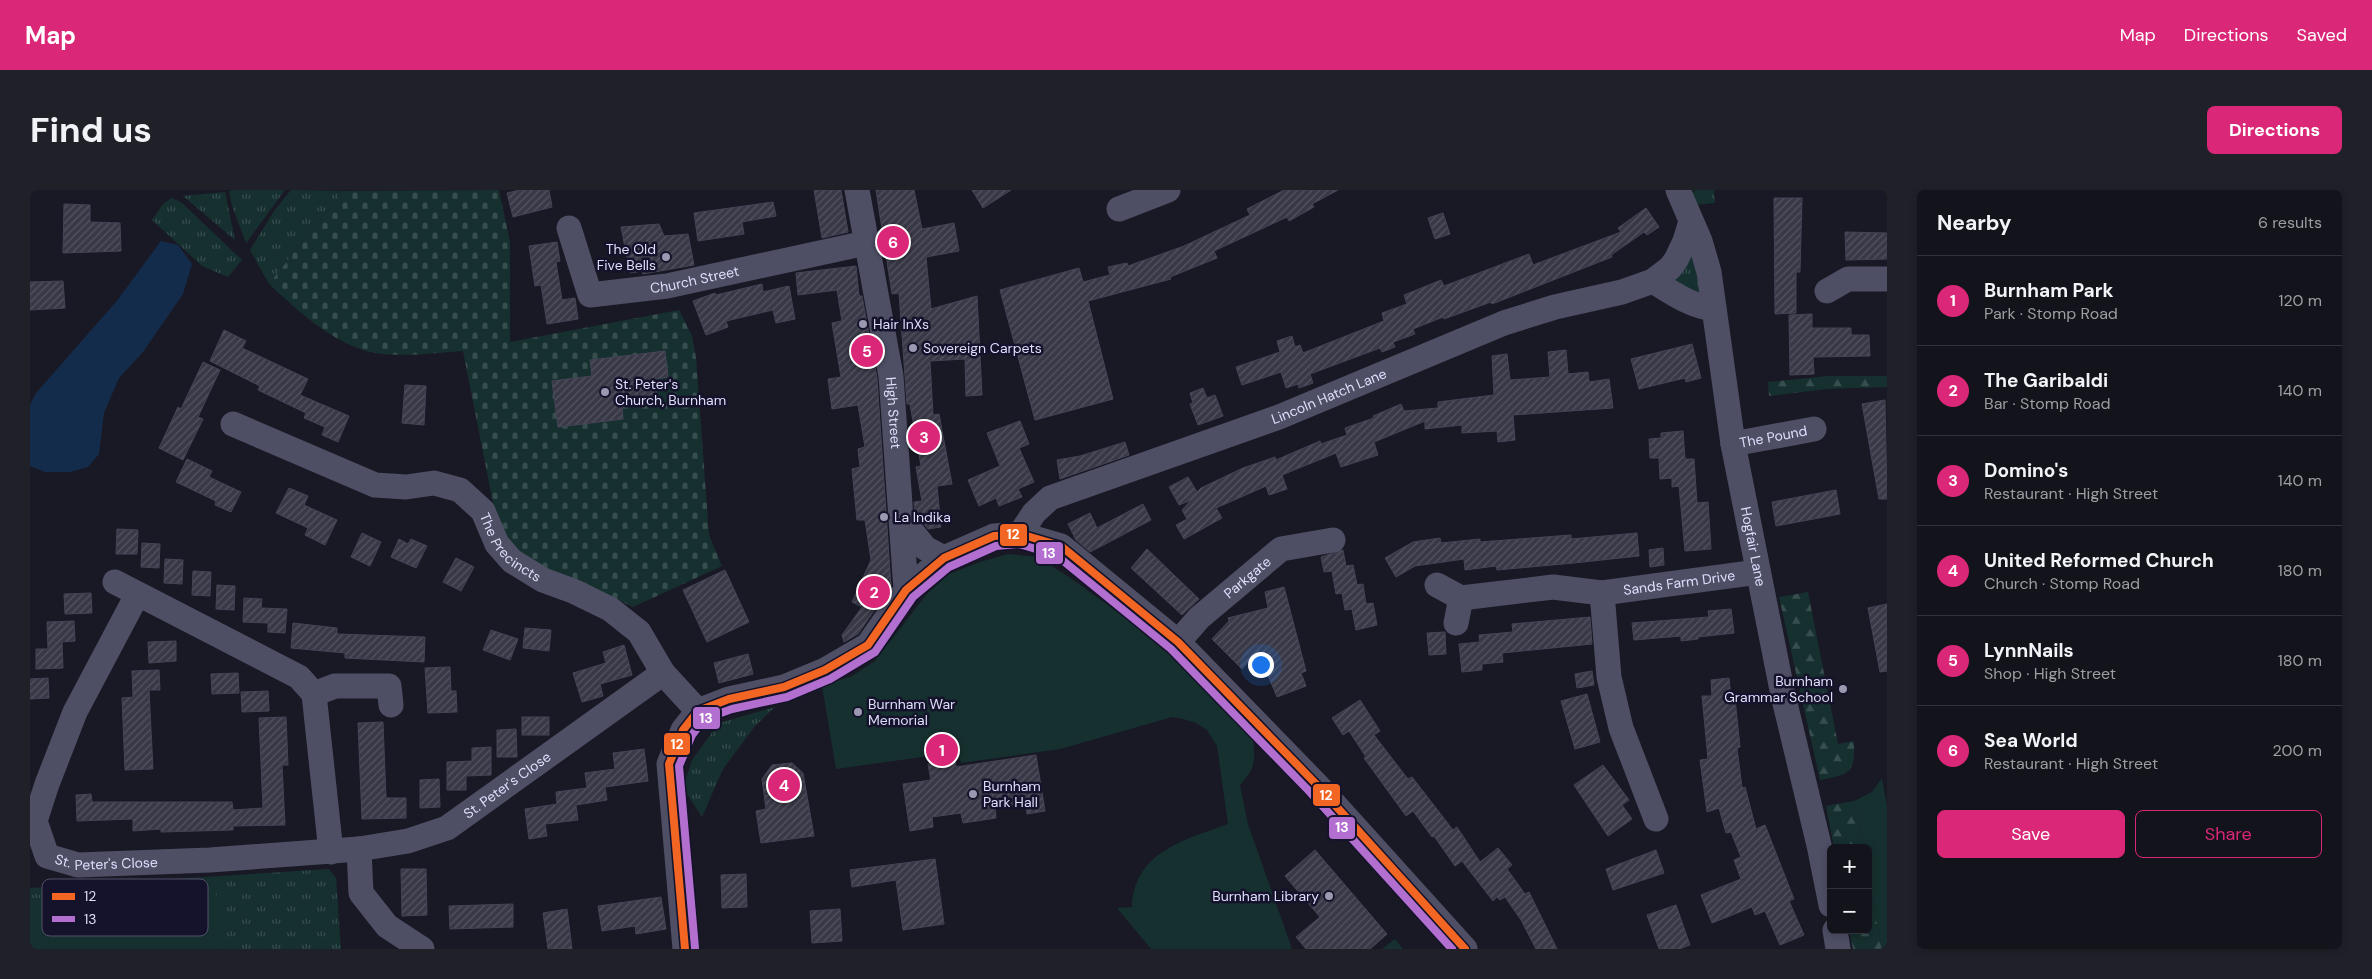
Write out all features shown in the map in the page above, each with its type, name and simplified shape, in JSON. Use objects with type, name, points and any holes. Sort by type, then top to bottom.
[{"type":"street","name":"High Street","points":[[857,190],[891,376],[906,590]]},
{"type":"street","points":[[1119,209],[1168,190]]},
{"type":"street","name":"Hogfair Lane","points":[[1678,190],[1705,255],[1733,444],[1783,695],[1828,889]]},
{"type":"street","name":"Lincoln Hatch Lane","points":[[1020,534],[1034,513],[1050,498],[1279,417],[1504,323],[1555,307],[1622,292],[1653,281],[1670,268],[1676,260],[1692,221]]},
{"type":"street","name":"Church Street","points":[[569,228],[590,295],[667,286],[866,243]]},
{"type":"street","points":[[1827,291],[1848,279],[1887,279]]},
{"type":"street","points":[[1653,281],[1689,302],[1714,309]]},
{"type":"street","name":"The Precincts","points":[[232,424],[375,485],[406,487],[434,483],[460,490],[483,512],[497,544],[512,561],[542,580],[573,591],[610,609],[639,632],[663,673],[698,712]]},
{"type":"street","name":"The Pound","points":[[1733,444],[1814,429]]},
{"type":"street","points":[[902,519],[924,548],[944,558]]},
{"type":"street","points":[[685,949],[669,764],[683,730],[698,712],[730,699],[784,687],[825,670],[868,645],[906,590],[944,558],[994,536],[1020,534],[1060,546],[1178,642],[1316,784],[1465,949]]},
{"type":"street","name":"Parkgate","points":[[1178,642],[1199,618],[1280,549],[1333,540]]},
{"type":"street","name":"Sands Farm Drive","points":[[1461,598],[1553,587],[1602,593],[1758,572]]},
{"type":"street","points":[[115,582],[137,595],[299,676],[314,694],[331,852]]},
{"type":"street","points":[[1437,585],[1461,598],[1456,623]]},
{"type":"street","points":[[1602,593],[1609,677],[1621,728],[1656,819]]},
{"type":"street","name":"St. Peter's Close","points":[[137,595],[75,712],[35,821],[47,856],[78,865],[210,860],[331,852],[408,841],[447,828],[663,673]]},
{"type":"street","points":[[314,694],[335,686],[389,686],[391,705]]},
{"type":"street","points":[[359,848],[361,893],[387,926],[422,949]]},
{"type":"street","points":[[1836,934],[1838,949]]},
{"type":"green space","points":[[285,190],[246,243],[232,206],[229,191]]},
{"type":"green space","points":[[291,190],[343,191],[269,284],[250,250],[274,211]]},
{"type":"green space","points":[[499,190],[510,242],[510,342],[679,310],[692,336],[696,358],[709,535],[722,566],[633,607],[567,576],[543,569],[520,557],[497,523],[463,351],[399,355],[363,350],[350,345],[325,330],[301,313],[269,284],[343,191]]},
{"type":"green space","points":[[1695,190],[1714,190],[1715,203],[1694,205],[1691,198]]},
{"type":"green space","points":[[225,192],[235,240],[183,196]]},
{"type":"green space","points":[[172,198],[182,203],[242,260],[228,277],[202,266],[152,220],[163,204]]},
{"type":"green space","points":[[1692,251],[1703,294],[1674,282],[1674,277]]},
{"type":"green space","points":[[1828,376],[1887,376],[1887,387],[1827,389],[1769,396],[1768,382]]},
{"type":"green space","points":[[1008,554],[1037,557],[1069,577],[1158,641],[1253,739],[1252,769],[1240,785],[1248,824],[1292,949],[1151,949],[1117,908],[1132,907],[1135,888],[1142,873],[1164,851],[1195,836],[1228,824],[1217,746],[1207,730],[1196,723],[1172,717],[1060,749],[961,763],[958,752],[836,769],[822,686],[852,676],[875,661],[926,595],[949,574]]},
{"type":"green space","points":[[1808,592],[1838,744],[1854,741],[1852,766],[1849,770],[1839,776],[1820,780],[1779,597]]},
{"type":"green space","points":[[775,707],[755,726],[723,769],[702,817],[683,788],[692,760],[719,723]]},
{"type":"green space","points":[[1882,778],[1887,807],[1887,949],[1882,949],[1872,897],[1872,844],[1862,844],[1854,801],[1872,792]]},
{"type":"green space","points":[[1854,801],[1862,844],[1833,844],[1826,806]]},
{"type":"green space","points":[[329,869],[336,878],[341,949],[30,949],[30,888],[42,887],[42,936],[208,936],[208,879],[172,879]]},
{"type":"green space","points":[[208,895],[220,895],[224,949],[30,949],[30,898],[42,898],[42,936],[208,936]]},
{"type":"green space","points":[[1872,897],[1882,949],[1853,949],[1850,934],[1872,934]]},
{"type":"green space","points":[[1395,939],[1403,949],[1382,949]]},
{"type":"water","points":[[161,241],[178,245],[192,264],[183,294],[143,352],[119,378],[104,413],[99,454],[88,467],[70,472],[45,472],[30,466],[30,405],[36,393],[116,302]]},
{"type":"building","points":[[520,190],[549,190],[552,207],[513,217],[507,193]]},
{"type":"building","points":[[814,190],[841,190],[848,232],[822,238]]},
{"type":"building","points":[[876,190],[914,190],[922,229],[954,223],[959,251],[926,257],[931,309],[977,296],[982,395],[966,396],[965,359],[930,361],[933,415],[939,414],[952,484],[937,486],[941,527],[928,529],[915,512],[914,502],[922,501],[916,467],[921,466],[910,404],[907,404],[899,293],[892,294]]},
{"type":"building","points":[[972,190],[1011,190],[983,208]]},
{"type":"building","points":[[1284,190],[1338,190],[1312,204],[1314,207],[1289,221],[1287,217],[1214,251],[1217,258],[1170,277],[1171,279],[1088,301],[1113,399],[1035,420],[1000,290],[1079,268],[1083,282],[1110,275],[1108,267],[1127,263],[1128,266],[1184,246],[1250,215],[1247,209]]},
{"type":"building","points":[[1774,198],[1802,198],[1800,272],[1796,272],[1796,313],[1775,314]]},
{"type":"building","points":[[773,202],[776,216],[742,222],[744,234],[698,241],[694,213]]},
{"type":"building","points":[[64,204],[90,205],[90,222],[120,223],[121,251],[63,253]]},
{"type":"building","points":[[1646,208],[1659,227],[1647,235],[1644,232],[1611,255],[1612,257],[1492,304],[1491,302],[1444,319],[1443,317],[1413,329],[1415,334],[1393,342],[1395,347],[1382,352],[1380,348],[1310,374],[1313,383],[1299,388],[1298,384],[1286,388],[1281,372],[1242,385],[1236,367],[1280,352],[1277,341],[1292,336],[1295,347],[1300,345],[1303,353],[1384,321],[1382,313],[1407,304],[1404,295],[1441,280],[1444,286],[1529,254],[1533,265],[1621,232],[1618,228]]},
{"type":"building","points":[[1443,213],[1450,234],[1435,239],[1428,218]]},
{"type":"building","name":"The Old Five Bells","points":[[659,224],[664,236],[688,234],[694,265],[643,274],[642,271],[630,273],[621,227]]},
{"type":"building","points":[[1845,232],[1887,233],[1887,259],[1846,260]]},
{"type":"building","points":[[557,242],[560,261],[556,262],[562,300],[575,298],[578,319],[547,324],[541,285],[535,286],[529,246]]},
{"type":"building","points":[[856,266],[859,296],[862,296],[877,378],[891,586],[858,634],[844,642],[842,635],[862,607],[852,602],[871,560],[865,520],[857,520],[852,469],[860,467],[858,449],[865,447],[858,405],[832,409],[828,379],[841,377],[832,323],[842,321],[837,290],[798,295],[796,273]]},
{"type":"building","points":[[63,281],[65,308],[30,310],[30,282]]},
{"type":"building","points":[[762,284],[763,292],[789,286],[795,319],[776,323],[773,310],[726,321],[728,327],[706,335],[693,301],[715,293],[716,295]]},
{"type":"building","points":[[1812,314],[1812,328],[1851,328],[1851,335],[1869,335],[1870,356],[1813,357],[1814,374],[1790,375],[1789,315]]},
{"type":"building","points":[[224,330],[246,341],[242,348],[308,379],[300,395],[349,416],[338,442],[322,435],[325,427],[304,418],[306,413],[258,390],[260,386],[210,361]]},
{"type":"building","points":[[1692,344],[1701,378],[1686,382],[1685,378],[1639,389],[1631,359]]},
{"type":"building","points":[[1566,350],[1568,374],[1588,372],[1589,382],[1609,379],[1613,408],[1513,415],[1515,440],[1498,442],[1497,431],[1462,433],[1462,425],[1425,429],[1425,421],[1374,442],[1378,455],[1341,467],[1336,453],[1282,475],[1287,489],[1269,495],[1266,486],[1216,508],[1222,518],[1184,539],[1176,525],[1187,519],[1182,510],[1191,500],[1179,505],[1169,487],[1188,477],[1197,492],[1201,488],[1243,468],[1275,457],[1276,460],[1320,441],[1321,444],[1347,435],[1345,428],[1374,418],[1373,416],[1401,404],[1404,411],[1438,408],[1438,402],[1494,395],[1492,356],[1507,354],[1510,380],[1550,377],[1548,352]]},
{"type":"building","name":"St. Peter's Church, Burnham","points":[[665,351],[668,377],[655,379],[658,403],[622,407],[623,419],[558,427],[552,381],[592,376],[590,360]]},
{"type":"building","points":[[203,362],[220,370],[198,417],[203,419],[183,460],[159,448],[178,407],[181,409]]},
{"type":"building","points":[[405,385],[426,386],[424,425],[402,423]]},
{"type":"building","points":[[1203,388],[1207,398],[1215,395],[1223,416],[1198,425],[1190,404],[1193,403],[1190,393]]},
{"type":"building","points":[[1885,400],[1887,499],[1879,499],[1862,404]]},
{"type":"building","points":[[1020,421],[1029,444],[1019,448],[1034,482],[1018,489],[1022,497],[999,506],[996,498],[979,506],[968,480],[1000,466],[987,433]]},
{"type":"building","points":[[1683,431],[1685,459],[1694,459],[1697,503],[1708,502],[1711,549],[1685,551],[1679,486],[1672,487],[1672,478],[1660,479],[1659,458],[1650,458],[1649,439],[1661,438],[1661,433]]},
{"type":"building","points":[[1125,442],[1129,455],[1060,479],[1057,460],[1080,456]]},
{"type":"building","points":[[187,459],[212,471],[209,477],[241,492],[231,512],[215,505],[216,501],[176,482]]},
{"type":"building","points":[[289,488],[308,496],[304,505],[337,520],[325,545],[305,535],[308,528],[276,513]]},
{"type":"building","points":[[1836,490],[1840,514],[1776,526],[1772,502]]},
{"type":"building","points":[[1143,504],[1151,520],[1090,552],[1076,540],[1068,524],[1090,513],[1097,528]]},
{"type":"building","points":[[117,529],[138,530],[137,554],[116,554]]},
{"type":"building","points":[[362,533],[381,542],[370,566],[351,557]]},
{"type":"building","points":[[1637,533],[1639,556],[1574,563],[1497,570],[1496,566],[1465,570],[1464,559],[1415,566],[1396,577],[1385,558],[1413,542],[1440,538],[1441,543],[1480,539],[1480,542],[1571,535],[1571,539]]},
{"type":"building","points":[[399,539],[408,544],[411,539],[427,546],[416,568],[391,557]]},
{"type":"building","points":[[142,543],[160,544],[159,568],[141,567]]},
{"type":"building","points":[[1663,548],[1664,565],[1650,567],[1649,550]]},
{"type":"building","points":[[1147,549],[1199,599],[1182,615],[1131,568]]},
{"type":"building","points":[[1343,550],[1346,566],[1353,565],[1357,585],[1363,584],[1366,604],[1373,603],[1377,625],[1356,630],[1352,609],[1345,610],[1342,593],[1336,594],[1332,571],[1324,572],[1321,557]]},
{"type":"building","points":[[456,558],[474,567],[461,591],[443,582]]},
{"type":"building","points":[[165,559],[183,560],[182,584],[164,583]]},
{"type":"building","points":[[725,570],[749,622],[707,642],[683,590]]},
{"type":"building","points":[[193,571],[211,572],[210,596],[192,595]]},
{"type":"building","points":[[217,585],[235,586],[234,610],[216,609]]},
{"type":"building","points":[[1284,587],[1306,671],[1301,673],[1306,686],[1277,697],[1258,651],[1242,669],[1212,639],[1229,621],[1230,623],[1228,618],[1268,608],[1265,592]]},
{"type":"building","points":[[91,593],[92,613],[65,614],[64,594]]},
{"type":"building","points":[[244,598],[262,599],[261,608],[287,609],[285,633],[268,632],[268,623],[243,622]]},
{"type":"building","points":[[1887,604],[1887,671],[1880,672],[1868,608]]},
{"type":"building","points":[[1731,609],[1734,633],[1681,641],[1681,636],[1634,640],[1632,623],[1709,617],[1708,611]]},
{"type":"building","points":[[1590,617],[1592,644],[1502,653],[1503,662],[1482,664],[1482,670],[1462,672],[1459,644],[1480,642],[1479,635],[1513,632],[1512,624]]},
{"type":"building","points":[[74,621],[75,641],[62,642],[63,668],[36,669],[36,649],[48,649],[47,622]]},
{"type":"building","points":[[293,623],[337,628],[337,634],[425,637],[424,662],[345,658],[345,653],[291,648]]},
{"type":"building","points":[[525,628],[551,630],[549,651],[523,648]]},
{"type":"building","points":[[491,630],[518,639],[510,660],[483,650]]},
{"type":"building","points":[[1445,632],[1446,654],[1429,655],[1427,633]]},
{"type":"building","points":[[176,641],[176,661],[149,663],[148,642]]},
{"type":"building","points":[[624,645],[632,675],[600,684],[603,696],[582,702],[573,673],[606,663],[603,652]]},
{"type":"building","points":[[748,654],[753,674],[719,683],[714,663]]},
{"type":"building","points":[[450,667],[451,691],[456,691],[457,712],[428,713],[425,668]]},
{"type":"building","points":[[159,670],[160,690],[149,690],[153,769],[125,770],[122,698],[133,697],[132,671]]},
{"type":"building","points":[[1592,671],[1594,685],[1577,688],[1575,674]]},
{"type":"building","points":[[238,673],[239,693],[212,694],[211,674]]},
{"type":"building","points":[[48,678],[49,698],[30,699],[30,679]]},
{"type":"building","points":[[1729,678],[1731,699],[1735,699],[1740,747],[1737,748],[1742,788],[1745,787],[1756,829],[1765,825],[1794,899],[1789,901],[1804,935],[1780,945],[1765,911],[1755,915],[1752,907],[1712,923],[1701,895],[1741,879],[1734,860],[1741,857],[1731,832],[1726,833],[1719,808],[1707,812],[1700,760],[1708,759],[1702,696],[1712,696],[1711,680]]},
{"type":"building","points":[[268,691],[269,711],[242,712],[241,692]]},
{"type":"building","points":[[1587,694],[1600,742],[1575,749],[1561,701]]},
{"type":"building","points":[[1360,700],[1380,731],[1374,735],[1408,779],[1412,777],[1453,830],[1457,827],[1480,862],[1498,848],[1512,865],[1507,869],[1525,894],[1529,892],[1557,949],[1536,949],[1521,920],[1505,897],[1500,900],[1497,897],[1493,901],[1462,861],[1455,866],[1434,836],[1432,837],[1413,811],[1406,816],[1364,758],[1366,757],[1349,731],[1343,735],[1332,718]]},
{"type":"building","points":[[286,717],[288,765],[282,765],[285,825],[233,826],[233,830],[161,832],[161,829],[133,831],[133,819],[77,821],[76,795],[91,794],[92,802],[232,802],[233,810],[263,808],[259,718]]},
{"type":"building","points":[[522,717],[549,717],[549,735],[522,735]]},
{"type":"building","points":[[383,722],[386,798],[406,798],[406,818],[362,819],[358,723]]},
{"type":"building","points":[[516,729],[517,757],[497,757],[497,730]]},
{"type":"building","points":[[491,747],[491,775],[466,776],[466,790],[447,790],[447,762],[472,761],[472,748]]},
{"type":"building","points":[[644,749],[648,781],[605,787],[607,800],[576,805],[578,820],[545,824],[547,836],[529,839],[525,809],[557,804],[556,792],[587,788],[585,773],[615,769],[613,753]]},
{"type":"building","name":"Burnham Park Hall","points":[[1036,755],[1045,811],[1027,814],[1026,803],[995,808],[996,818],[963,823],[961,813],[932,817],[933,827],[910,831],[903,784],[931,780],[928,764],[955,760],[956,767]]},
{"type":"building","points":[[792,763],[803,773],[814,836],[761,843],[756,811],[766,809],[762,779],[772,765]]},
{"type":"building","points":[[1603,765],[1629,800],[1622,805],[1632,819],[1608,836],[1574,785]]},
{"type":"building","points":[[439,779],[440,807],[420,808],[420,780]]},
{"type":"building","name":"Burnham Library","points":[[1315,850],[1387,934],[1370,949],[1306,949],[1296,937],[1320,917],[1285,876]]},
{"type":"building","points":[[1656,850],[1664,873],[1613,890],[1606,869]]},
{"type":"building","points":[[935,859],[944,924],[903,930],[896,880],[852,887],[850,870]]},
{"type":"building","points":[[401,869],[426,869],[427,915],[402,916]]},
{"type":"building","points":[[746,874],[747,907],[722,908],[721,875]]},
{"type":"building","points":[[661,897],[666,929],[636,934],[635,926],[602,931],[598,906]]},
{"type":"building","points":[[513,904],[513,927],[450,929],[449,906]]},
{"type":"building","points":[[1676,905],[1690,945],[1679,949],[1659,949],[1647,915]]},
{"type":"building","points":[[567,909],[572,949],[548,949],[543,913]]},
{"type":"building","points":[[840,909],[842,941],[812,943],[810,911]]},
{"type":"transit line","name":"12","points":[[685,949],[669,764],[683,730],[698,711],[729,699],[784,687],[825,670],[868,645],[906,590],[944,558],[994,536],[1020,534],[1061,546],[1178,642],[1316,784],[1465,949]]},
{"type":"transit line","name":"13","points":[[695,948],[679,766],[692,735],[704,719],[732,709],[787,697],[830,679],[875,652],[913,597],[949,567],[996,546],[1019,544],[1056,555],[1171,649],[1309,791],[1452,949]]},
{"type":"place","name":"Sea World","points":[[893,242]]},
{"type":"place","name":"The Old Five Bells","points":[[666,257]]},
{"type":"place","name":"Hair InXs","points":[[863,324]]},
{"type":"place","name":"Sovereign Carpets","points":[[913,348]]},
{"type":"place","name":"LynnNails","points":[[867,351]]},
{"type":"place","name":"St. Peter's Church, Burnham","points":[[605,392]]},
{"type":"place","name":"Domino's","points":[[924,437]]},
{"type":"place","name":"La Indika","points":[[884,517]]},
{"type":"place","name":"The Garibaldi","points":[[874,592]]},
{"type":"place","name":"Burnham Grammar School","points":[[1843,689]]},
{"type":"place","name":"Burnham War Memorial","points":[[858,712]]},
{"type":"place","name":"Burnham Park","points":[[942,750]]},
{"type":"place","name":"United Reformed Church","points":[[784,785]]},
{"type":"place","name":"Burnham Park Hall","points":[[973,794]]},
{"type":"place","name":"Burnham Library","points":[[1329,896]]}]
